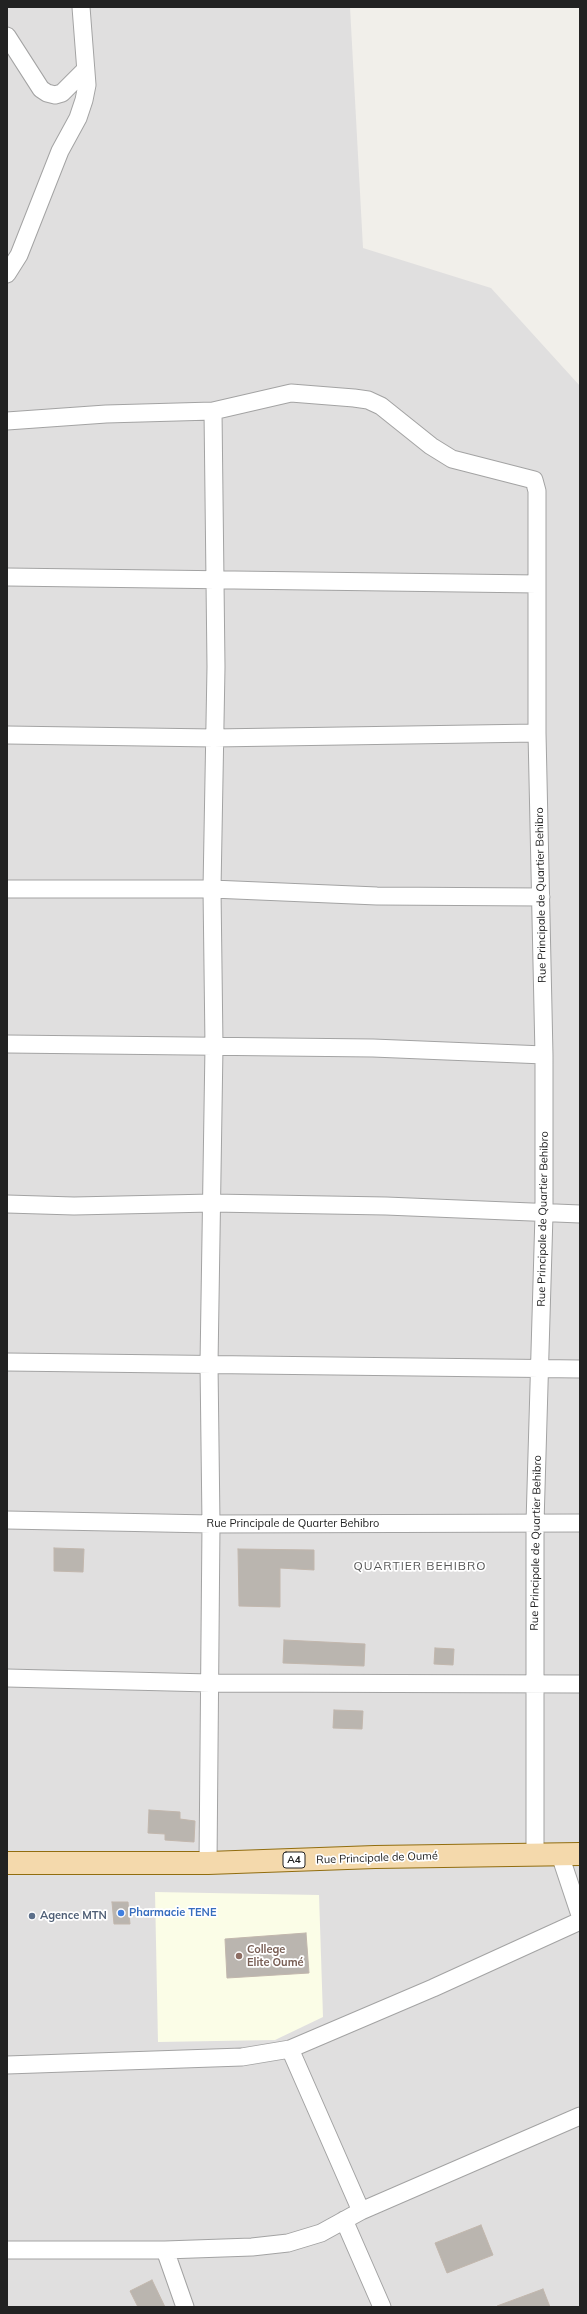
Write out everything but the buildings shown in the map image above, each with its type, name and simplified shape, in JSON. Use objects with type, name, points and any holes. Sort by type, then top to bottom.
[{"type":"main road","name":"Rue Principale de Oumé","points":[[7,1862],[208,1863],[570,1854]]},
{"type":"street","points":[[7,274],[19,255],[60,151],[78,118],[86,85],[81,7]]},
{"type":"street","points":[[7,36],[41,89],[47,93],[55,95],[62,93],[85,70]]},
{"type":"street","name":"Rue Principale de Quartier Behibro","points":[[213,411],[291,393],[368,400],[381,406],[431,446],[452,459],[534,480],[537,491],[536,734],[544,1055],[544,1214],[535,1523],[535,1854]]},
{"type":"street","points":[[7,421],[106,414],[213,411],[216,580],[212,889],[214,1046],[209,1364],[211,1524],[208,1863]]},
{"type":"street","points":[[7,577],[537,584]]},
{"type":"street","points":[[7,735],[214,738],[536,734]]},
{"type":"street","points":[[7,889],[212,889],[377,896],[541,897]]},
{"type":"street","points":[[7,1044],[78,1047],[214,1046],[373,1048],[544,1055]]},
{"type":"street","points":[[7,1204],[74,1206],[212,1203],[386,1206],[544,1214],[580,1214]]},
{"type":"street","points":[[7,1362],[580,1369]]},
{"type":"street","name":"Rue Principale de Quarter Behibro","points":[[7,1520],[211,1524],[580,1523]]},
{"type":"street","points":[[7,1678],[210,1683],[580,1684]]},
{"type":"street","points":[[570,1854],[580,1915]]},
{"type":"street","points":[[7,2065],[242,2057],[290,2049],[433,1988],[580,1921]]},
{"type":"street","points":[[290,2049],[361,2211]]},
{"type":"street","points":[[7,2250],[165,2250],[252,2247],[288,2243],[321,2233],[361,2211],[580,2116]]},
{"type":"street","points":[[344,2220],[382,2307]]},
{"type":"street","points":[[165,2250],[185,2307]]},
{"type":"shaded area","points":[[7,7],[350,7],[363,248],[491,288],[580,386],[580,2307],[7,2307]]},
{"type":"shaded area","name":"College Elite Oumé","points":[[155,1892],[319,1895],[323,2017],[275,2040],[158,2042]]},
{"type":"place","name":"Pharmacie TENE","points":[[121,1913]]},
{"type":"place","name":"Agence MTN","points":[[32,1916]]},
{"type":"place","name":"College Elite Oumé","points":[[239,1956]]},
{"type":"district","name":"QUARTIER BEHIBRO","points":[[420,1566]]}]
